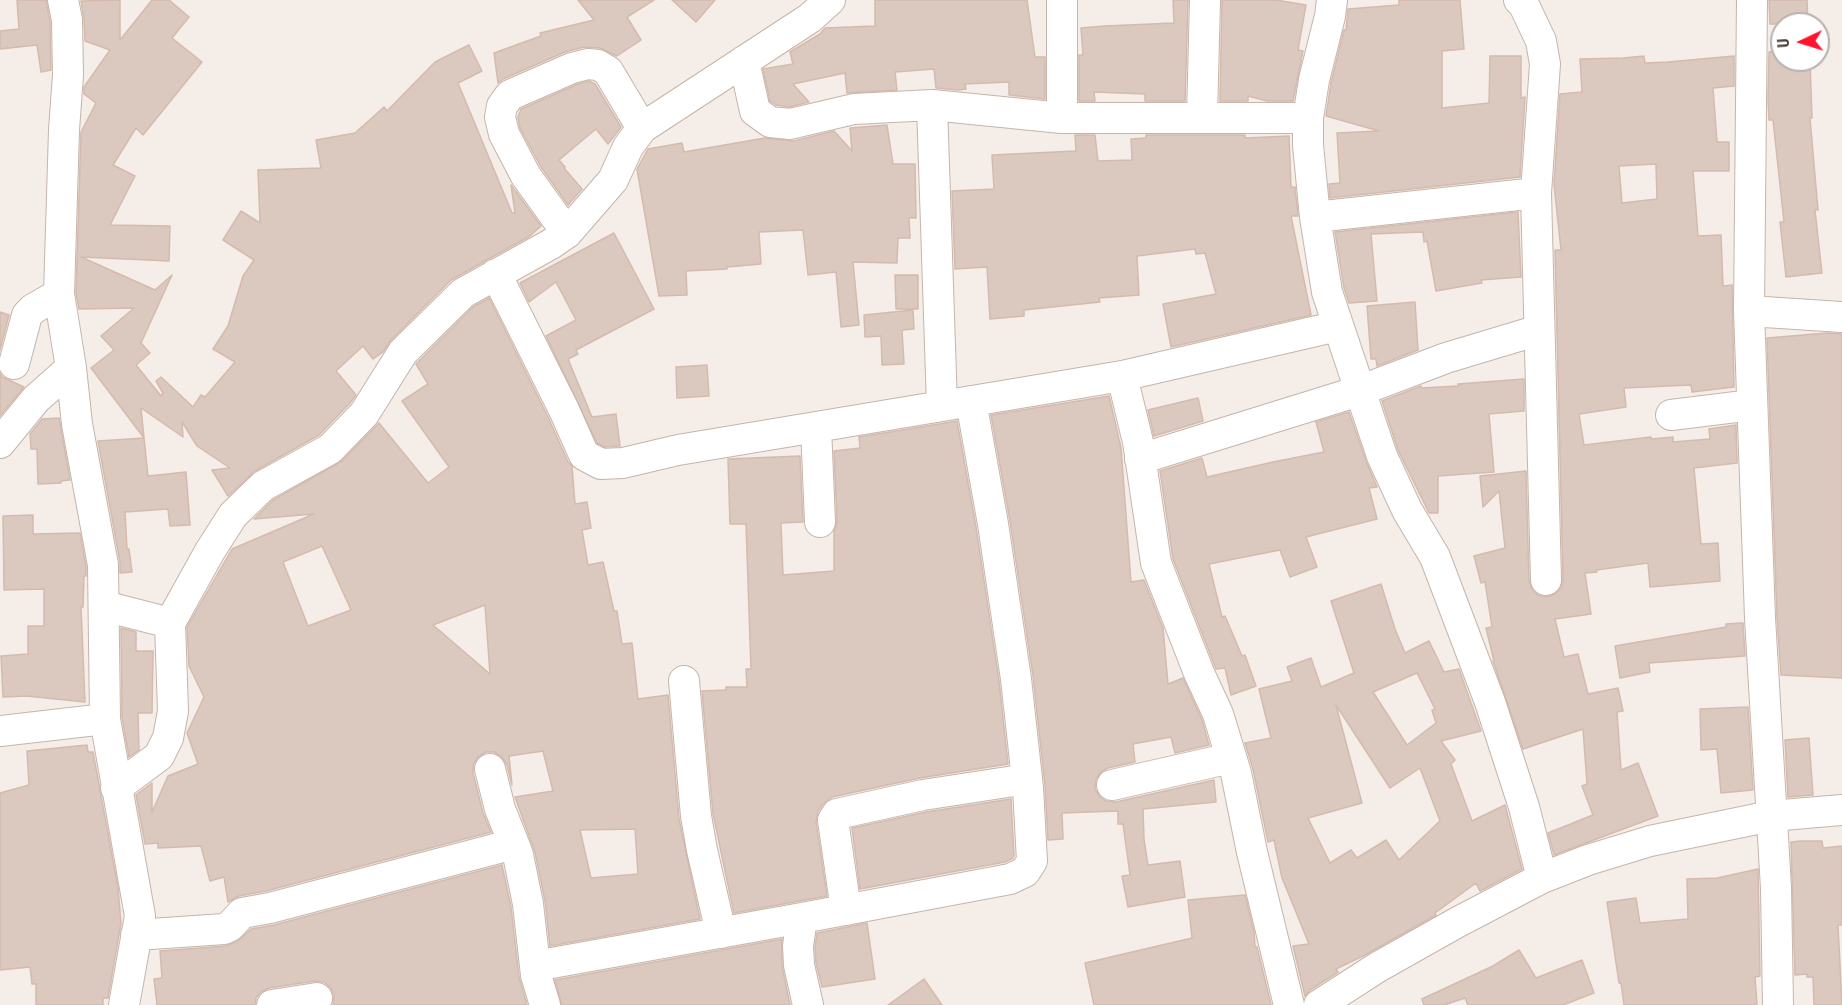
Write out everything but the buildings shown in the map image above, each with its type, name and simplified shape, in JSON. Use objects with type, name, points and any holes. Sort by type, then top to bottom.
[{"type":"street","points":[[63,0],[67,20],[68,75],[59,294],[77,424],[103,565],[105,719],[140,916],[124,1005]]},
{"type":"street","points":[[116,788],[159,756],[168,738],[173,711],[170,623],[210,550],[233,515],[263,486],[330,449],[364,414],[403,352],[463,293],[500,282],[567,233],[613,180],[628,147],[642,128],[810,18],[830,0]]},
{"type":"street","points":[[1062,0],[1062,118]]},
{"type":"street","points":[[1202,117],[1205,0]]},
{"type":"street","points":[[1332,0],[1308,118],[1308,145],[1315,217],[1327,292],[1382,456],[1407,510],[1435,557],[1490,702],[1524,807],[1542,878]]},
{"type":"street","points":[[1519,0],[1523,3],[1541,41],[1545,64],[1536,193],[1546,580]]},
{"type":"street","points":[[1752,0],[1749,311],[1760,618],[1776,888],[1778,1005]]},
{"type":"street","points":[[744,61],[755,111],[770,122],[790,124],[854,110],[932,105],[1062,118],[1308,118]]},
{"type":"street","points":[[567,233],[526,176],[504,134],[500,117],[502,106],[510,95],[572,68],[588,64],[598,65],[608,71],[642,128]]},
{"type":"street","points":[[932,105],[942,406]]},
{"type":"street","points":[[1315,217],[1536,193]]},
{"type":"street","points":[[500,282],[584,455],[601,464],[623,463],[678,450],[1122,376],[1338,326]]},
{"type":"street","points":[[14,364],[27,315],[59,294]]},
{"type":"street","points":[[1749,311],[1842,317]]},
{"type":"street","points":[[1140,459],[1359,391],[1446,358],[1539,330]]},
{"type":"street","points":[[0,443],[36,399],[71,368]]},
{"type":"street","points":[[1122,376],[1140,459],[1156,563],[1199,673],[1218,714],[1231,758],[1289,1005]]},
{"type":"street","points":[[536,966],[1010,879],[1025,873],[1032,861],[1027,779],[1016,679],[971,401]]},
{"type":"street","points":[[1671,415],[1752,405]]},
{"type":"street","points":[[816,427],[820,522]]},
{"type":"street","points":[[104,606],[170,623]]},
{"type":"street","points":[[684,681],[696,816],[721,933]]},
{"type":"street","points":[[0,731],[105,719]]},
{"type":"street","points":[[1112,785],[1231,758]]},
{"type":"street","points":[[490,769],[500,809],[518,855],[528,904],[536,966],[545,1005]]},
{"type":"street","points":[[846,910],[833,820],[837,814],[923,795],[1027,779]]},
{"type":"street","points":[[1319,1005],[1378,967],[1458,922],[1542,878],[1588,860],[1650,841],[1772,816],[1842,810]]},
{"type":"street","points":[[136,935],[224,929],[242,913],[281,905],[514,844]]},
{"type":"street","points":[[802,918],[798,946],[808,1005]]},
{"type":"street","points":[[272,1005],[317,998]]}]
